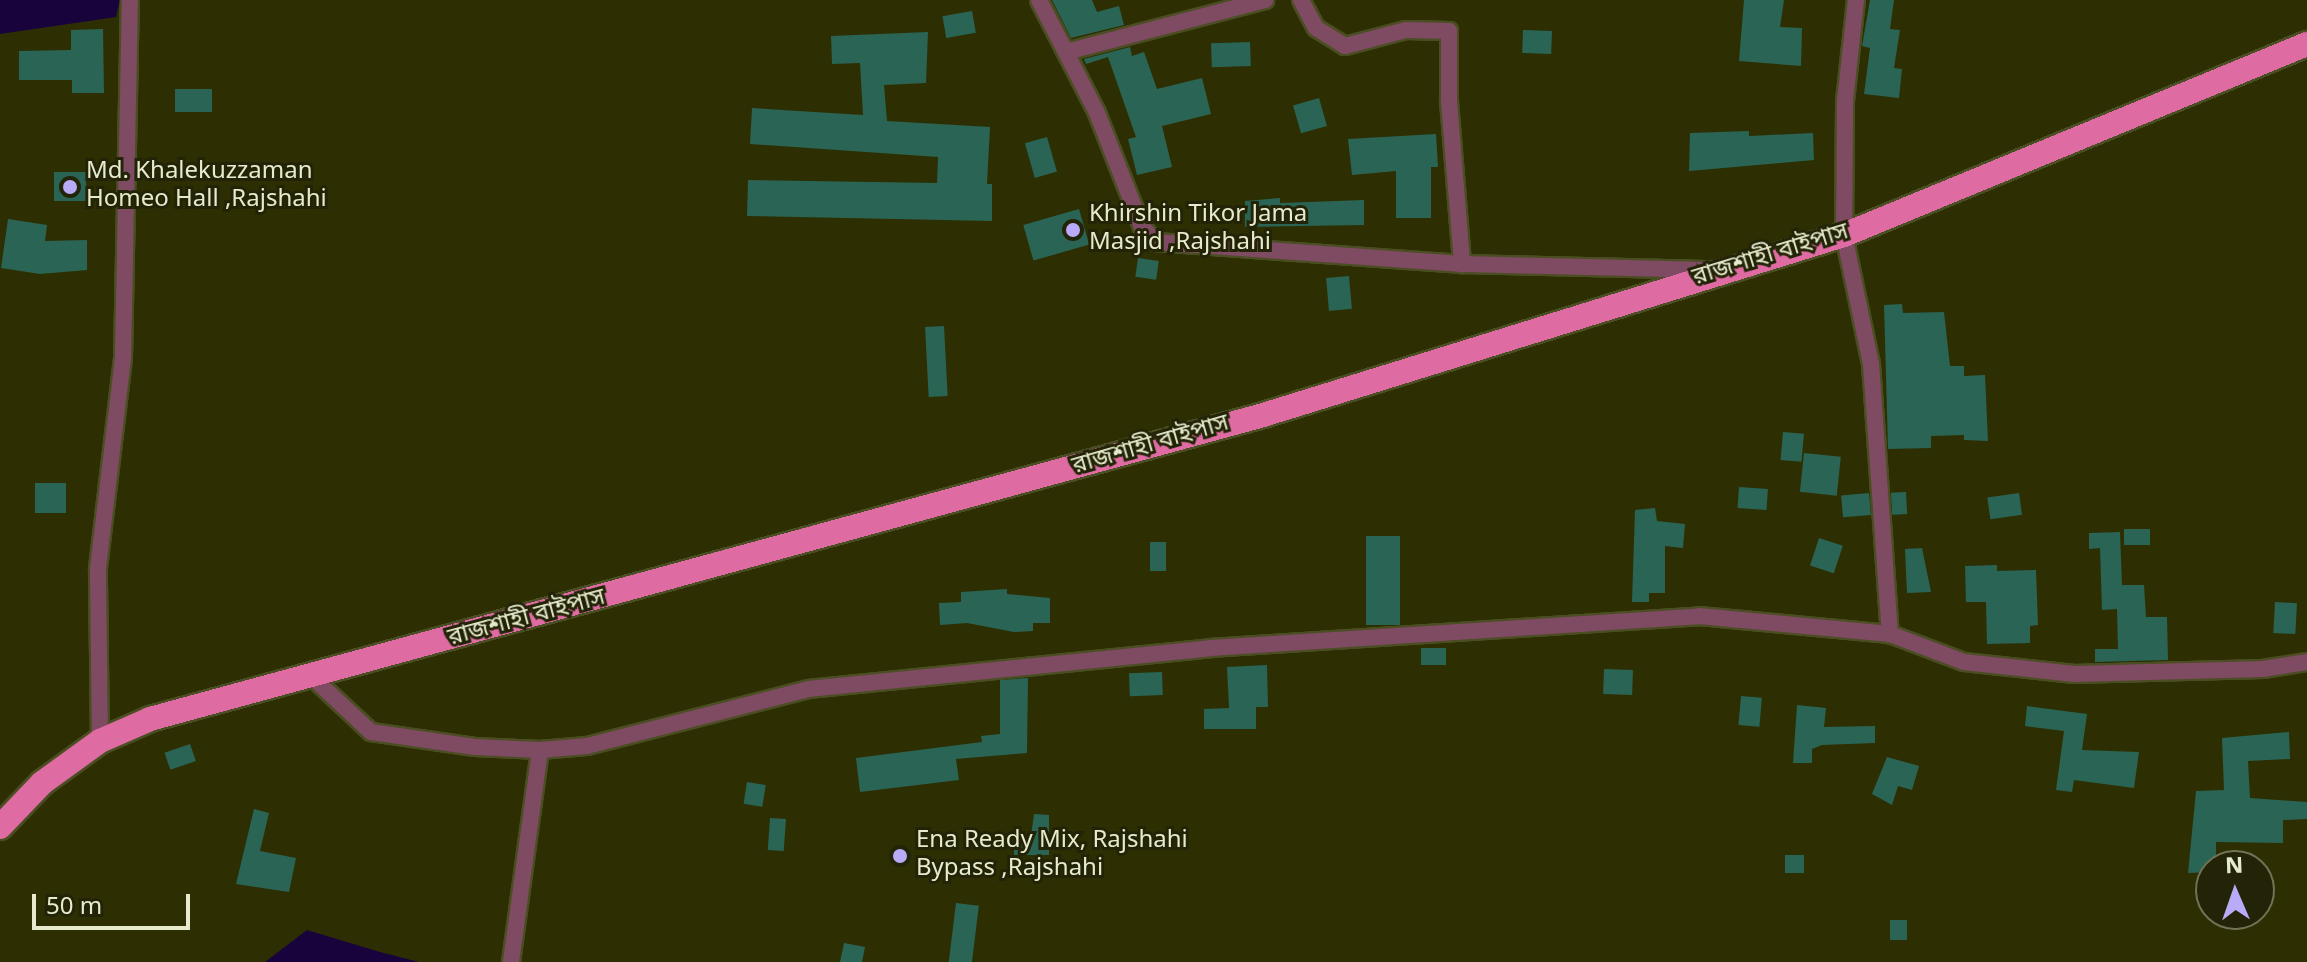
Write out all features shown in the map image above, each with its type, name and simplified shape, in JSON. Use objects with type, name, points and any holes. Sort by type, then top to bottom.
[{"type":"highway","name":"রাজশাহী বাইপাস","points":[[0,827],[42,783],[100,741],[150,719],[1260,416],[1844,235],[2307,44]]},
{"type":"street","points":[[100,741],[98,568],[123,358],[132,98],[130,0]]},
{"type":"street","points":[[1039,0],[1097,113],[1142,227],[1156,242],[1462,264],[1723,270]]},
{"type":"street","points":[[1066,52],[1265,0]]},
{"type":"street","points":[[1301,0],[1316,28],[1345,46],[1406,30],[1449,31],[1449,101],[1462,264]]},
{"type":"street","points":[[1856,0],[1845,102],[1844,235],[1871,364],[1890,634]]},
{"type":"street","points":[[312,677],[371,732],[540,750],[587,746],[809,689],[1210,648],[1699,616],[1890,634],[1964,662],[2074,674],[2263,669],[2307,662]]},
{"type":"street","points":[[511,962],[540,750]]},
{"type":"shaded area","points":[[0,0],[120,0],[116,17],[0,34]]},
{"type":"shaded area","points":[[307,930],[380,952],[419,962],[265,962]]},
{"type":"building","points":[[1052,0],[1092,0],[1097,12],[1119,6],[1124,25],[1071,38]]},
{"type":"building","points":[[1744,0],[1784,0],[1780,27],[1802,28],[1801,66],[1739,61]]},
{"type":"building","points":[[1870,0],[1894,0],[1890,29],[1900,30],[1894,68],[1902,69],[1899,98],[1864,94],[1870,48],[1862,46]]},
{"type":"building","points":[[972,11],[976,33],[946,38],[942,16]]},
{"type":"building","points":[[103,29],[104,93],[72,93],[72,80],[19,80],[19,51],[71,50],[71,30]]},
{"type":"building","points":[[1523,30],[1552,31],[1551,54],[1522,53]]},
{"type":"building","points":[[928,32],[926,83],[884,85],[887,121],[990,127],[987,184],[992,184],[992,221],[747,216],[748,180],[937,183],[938,157],[750,144],[752,108],[863,115],[860,63],[832,64],[831,36]]},
{"type":"building","points":[[1250,42],[1251,66],[1212,67],[1211,43]]},
{"type":"building","points":[[1130,47],[1132,56],[1144,52],[1157,89],[1202,78],[1211,114],[1162,126],[1172,167],[1137,175],[1128,139],[1136,137],[1108,57],[1086,64],[1084,59]]},
{"type":"building","points":[[175,89],[212,89],[212,112],[175,112]]},
{"type":"building","points":[[1319,98],[1327,126],[1301,133],[1293,105]]},
{"type":"building","points":[[1749,131],[1749,136],[1813,133],[1814,160],[1689,171],[1690,133]]},
{"type":"building","points":[[1436,134],[1438,167],[1431,167],[1431,218],[1396,218],[1396,171],[1352,175],[1348,139]]},
{"type":"building","points":[[1047,137],[1057,172],[1035,178],[1025,143]]},
{"type":"building","name":"Md. Khalekuzzaman Homeo Hall ,Rajshahi","points":[[54,172],[86,172],[86,201],[54,201]]},
{"type":"building","points":[[1280,198],[1280,203],[1364,200],[1364,225],[1245,227],[1245,201]]},
{"type":"building","points":[[1079,209],[1089,245],[1033,261],[1023,225]]},
{"type":"building","points":[[8,219],[47,225],[45,241],[87,240],[87,270],[40,274],[1,268]]},
{"type":"building","points":[[1138,258],[1159,261],[1156,280],[1135,277]]},
{"type":"building","points":[[1349,276],[1352,309],[1329,311],[1326,278]]},
{"type":"building","points":[[1902,304],[1903,313],[1944,312],[1950,366],[1964,366],[1964,376],[1985,375],[1988,441],[1964,440],[1964,435],[1931,436],[1931,448],[1888,449],[1884,305]]},
{"type":"building","points":[[944,326],[948,396],[929,397],[925,327]]},
{"type":"building","points":[[1783,432],[1804,434],[1801,462],[1781,460]]},
{"type":"building","points":[[1804,453],[1841,457],[1837,496],[1800,492]]},
{"type":"building","points":[[35,483],[66,483],[66,513],[35,513]]},
{"type":"building","points":[[1739,487],[1768,489],[1766,510],[1738,508]]},
{"type":"building","points":[[1906,492],[1907,514],[1892,515],[1891,493]]},
{"type":"building","points":[[1869,493],[1871,515],[1843,517],[1841,495]]},
{"type":"building","points":[[2019,493],[2022,515],[1990,519],[1987,497]]},
{"type":"building","points":[[1655,508],[1657,521],[1685,524],[1683,548],[1665,546],[1665,593],[1649,593],[1649,602],[1632,602],[1635,510]]},
{"type":"building","points":[[2124,529],[2150,529],[2150,545],[2124,545]]},
{"type":"building","points":[[2120,532],[2122,585],[2144,585],[2146,617],[2167,617],[2168,660],[2095,662],[2095,649],[2118,649],[2117,609],[2102,610],[2100,548],[2089,549],[2089,533]]},
{"type":"building","points":[[1366,536],[1400,536],[1400,625],[1366,625]]},
{"type":"building","points":[[1819,538],[1843,546],[1834,573],[1810,566]]},
{"type":"building","points":[[1150,542],[1166,542],[1166,571],[1150,571]]},
{"type":"building","points":[[1922,548],[1931,592],[1907,593],[1905,549]]},
{"type":"building","points":[[1997,565],[1997,571],[2036,570],[2038,625],[2030,626],[2030,643],[1987,644],[1986,602],[1966,602],[1965,566]]},
{"type":"building","points":[[1007,589],[1007,594],[1050,598],[1050,623],[1033,623],[1033,631],[1014,632],[967,623],[940,625],[939,603],[961,602],[961,592]]},
{"type":"building","points":[[2275,602],[2297,603],[2295,634],[2273,633]]},
{"type":"building","points":[[1421,648],[1446,648],[1446,665],[1421,665]]},
{"type":"building","points":[[1267,665],[1268,707],[1256,707],[1256,729],[1204,729],[1204,709],[1229,708],[1227,667]]},
{"type":"building","points":[[1604,669],[1633,670],[1632,695],[1603,694]]},
{"type":"building","points":[[1162,672],[1163,695],[1130,696],[1129,673]]},
{"type":"building","points":[[1028,678],[1027,753],[956,759],[959,780],[860,792],[856,758],[982,742],[981,736],[1000,734],[1000,680]]},
{"type":"building","points":[[1741,696],[1762,698],[1759,727],[1738,725]]},
{"type":"building","points":[[1797,705],[1826,708],[1824,727],[1875,726],[1875,743],[1822,745],[1812,749],[1812,763],[1793,763]]},
{"type":"building","points":[[2027,706],[2087,714],[2082,750],[2139,752],[2134,788],[2074,780],[2072,792],[2056,790],[2064,731],[2025,726]]},
{"type":"building","points":[[2289,732],[2290,759],[2248,761],[2250,798],[2307,802],[2307,819],[2283,820],[2283,843],[2216,842],[2216,850],[2195,850],[2195,873],[2188,873],[2196,791],[2224,790],[2222,738]]},
{"type":"building","points":[[190,744],[196,761],[170,770],[164,753]]},
{"type":"building","points":[[1887,757],[1919,766],[1912,790],[1898,786],[1892,805],[1872,794]]},
{"type":"building","points":[[747,782],[766,785],[762,807],[744,804]]},
{"type":"building","points":[[254,809],[269,813],[260,851],[296,858],[289,892],[236,884]]},
{"type":"building","points":[[1034,814],[1049,815],[1049,855],[1014,855],[1014,836],[1031,836]]},
{"type":"building","points":[[770,818],[786,819],[784,851],[768,850]]},
{"type":"building","points":[[1785,855],[1804,855],[1804,873],[1785,873]]},
{"type":"building","points":[[956,903],[979,906],[972,962],[949,962]]},
{"type":"building","points":[[1890,920],[1907,920],[1907,940],[1890,940]]},
{"type":"building","points":[[844,943],[865,947],[862,962],[840,962]]},
{"type":"place","name":"Md. Khalekuzzaman Homeo Hall ,Rajshahi","points":[[70,187]]},
{"type":"place","name":"Khirshin Tikor Jama Masjid ,Rajshahi","points":[[1073,230]]},
{"type":"place","name":"Ena Ready Mix, Rajshahi Bypass ,Rajshahi","points":[[900,856]]}]
